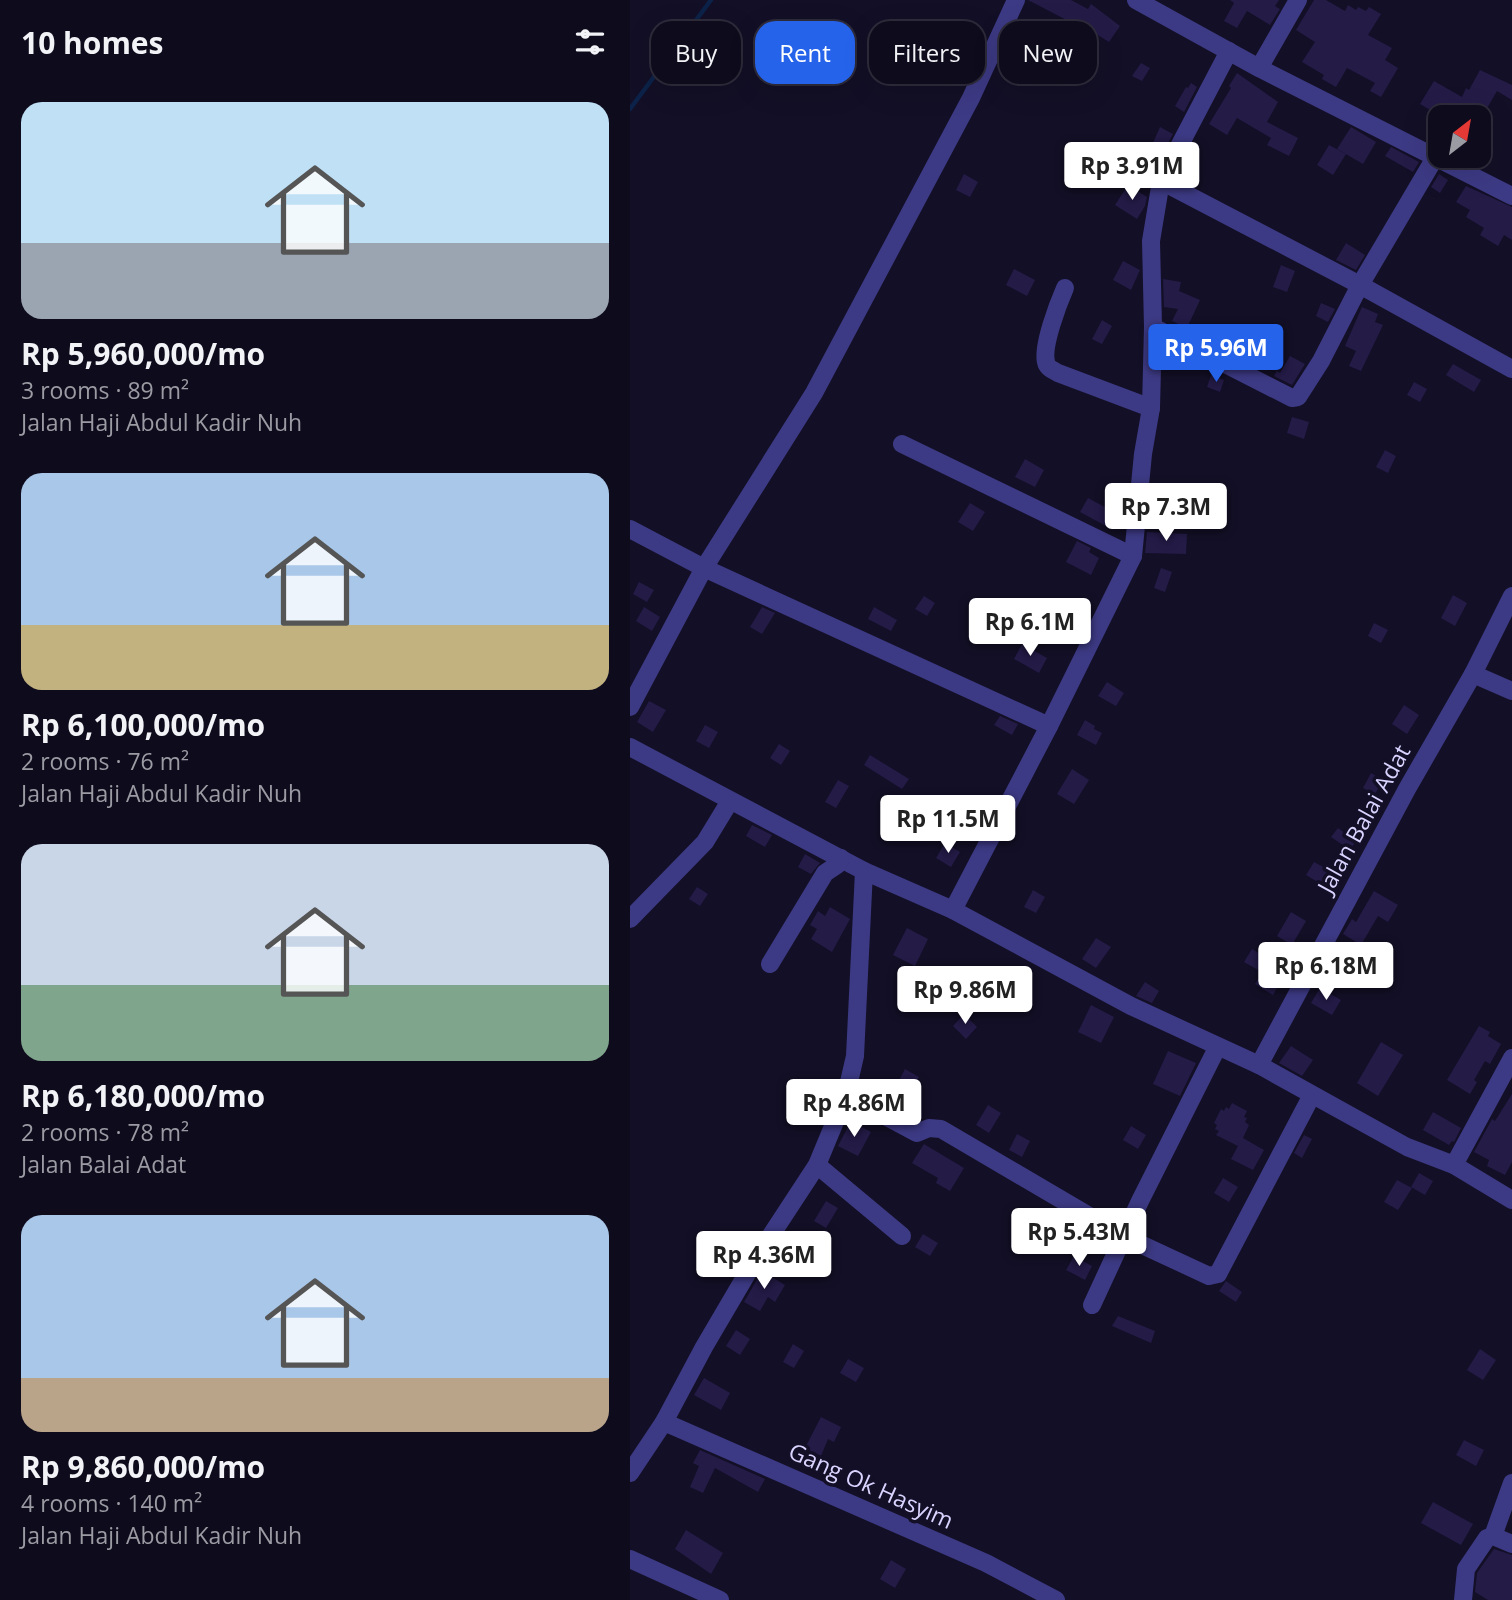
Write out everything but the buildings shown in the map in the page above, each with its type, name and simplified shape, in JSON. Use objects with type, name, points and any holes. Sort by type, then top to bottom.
[{"type":"street","points":[[630,707],[704,568],[814,393],[971,98],[1016,0]]},
{"type":"street","points":[[1136,0],[1259,68],[1428,152]]},
{"type":"street","points":[[1259,68],[1298,0]]},
{"type":"street","points":[[953,910],[1049,726],[1133,556],[1143,454],[1151,408],[1151,241],[1161,181],[1229,51]]},
{"type":"street","points":[[1153,327],[1292,398],[1302,393],[1360,285],[1429,168]]},
{"type":"street","points":[[1459,168],[1512,196]]},
{"type":"street","points":[[1161,181],[1360,285],[1512,369]]},
{"type":"street","points":[[1065,288],[1054,314],[1045,359],[1048,367],[1151,408]]},
{"type":"street","points":[[902,444],[1133,556]]},
{"type":"street","points":[[630,529],[704,568],[1049,726]]},
{"type":"street","name":"Jalan Balai Adat","points":[[1259,1065],[1407,789],[1473,674],[1512,596]]},
{"type":"street","points":[[1473,674],[1512,691]]},
{"type":"street","points":[[630,747],[864,871],[953,910],[1131,1006],[1217,1048],[1259,1065],[1407,1147],[1454,1165],[1512,1200]]},
{"type":"street","points":[[630,919],[705,842],[730,801]]},
{"type":"street","points":[[770,964],[825,873],[837,865],[841,858]]},
{"type":"street","points":[[630,1474],[664,1422],[758,1255],[817,1165],[846,1095],[855,1056],[864,871]]},
{"type":"street","points":[[1092,1305],[1140,1201],[1217,1048]]},
{"type":"street","points":[[1454,1165],[1512,1058]]},
{"type":"street","points":[[846,1095],[917,1133],[929,1128],[941,1129],[1125,1237],[1209,1276],[1218,1274],[1312,1095]]},
{"type":"street","points":[[817,1165],[902,1236]]},
{"type":"street","name":"Gang Ok Hasyim","points":[[664,1422],[986,1563],[1056,1600]]},
{"type":"street","points":[[1493,1536],[1512,1483]]},
{"type":"street","points":[[1463,1600],[1466,1569],[1487,1538],[1493,1536],[1512,1544]]},
{"type":"street","points":[[630,1559],[720,1600]]},
{"type":"waterway","points":[[630,109],[711,0]]}]
